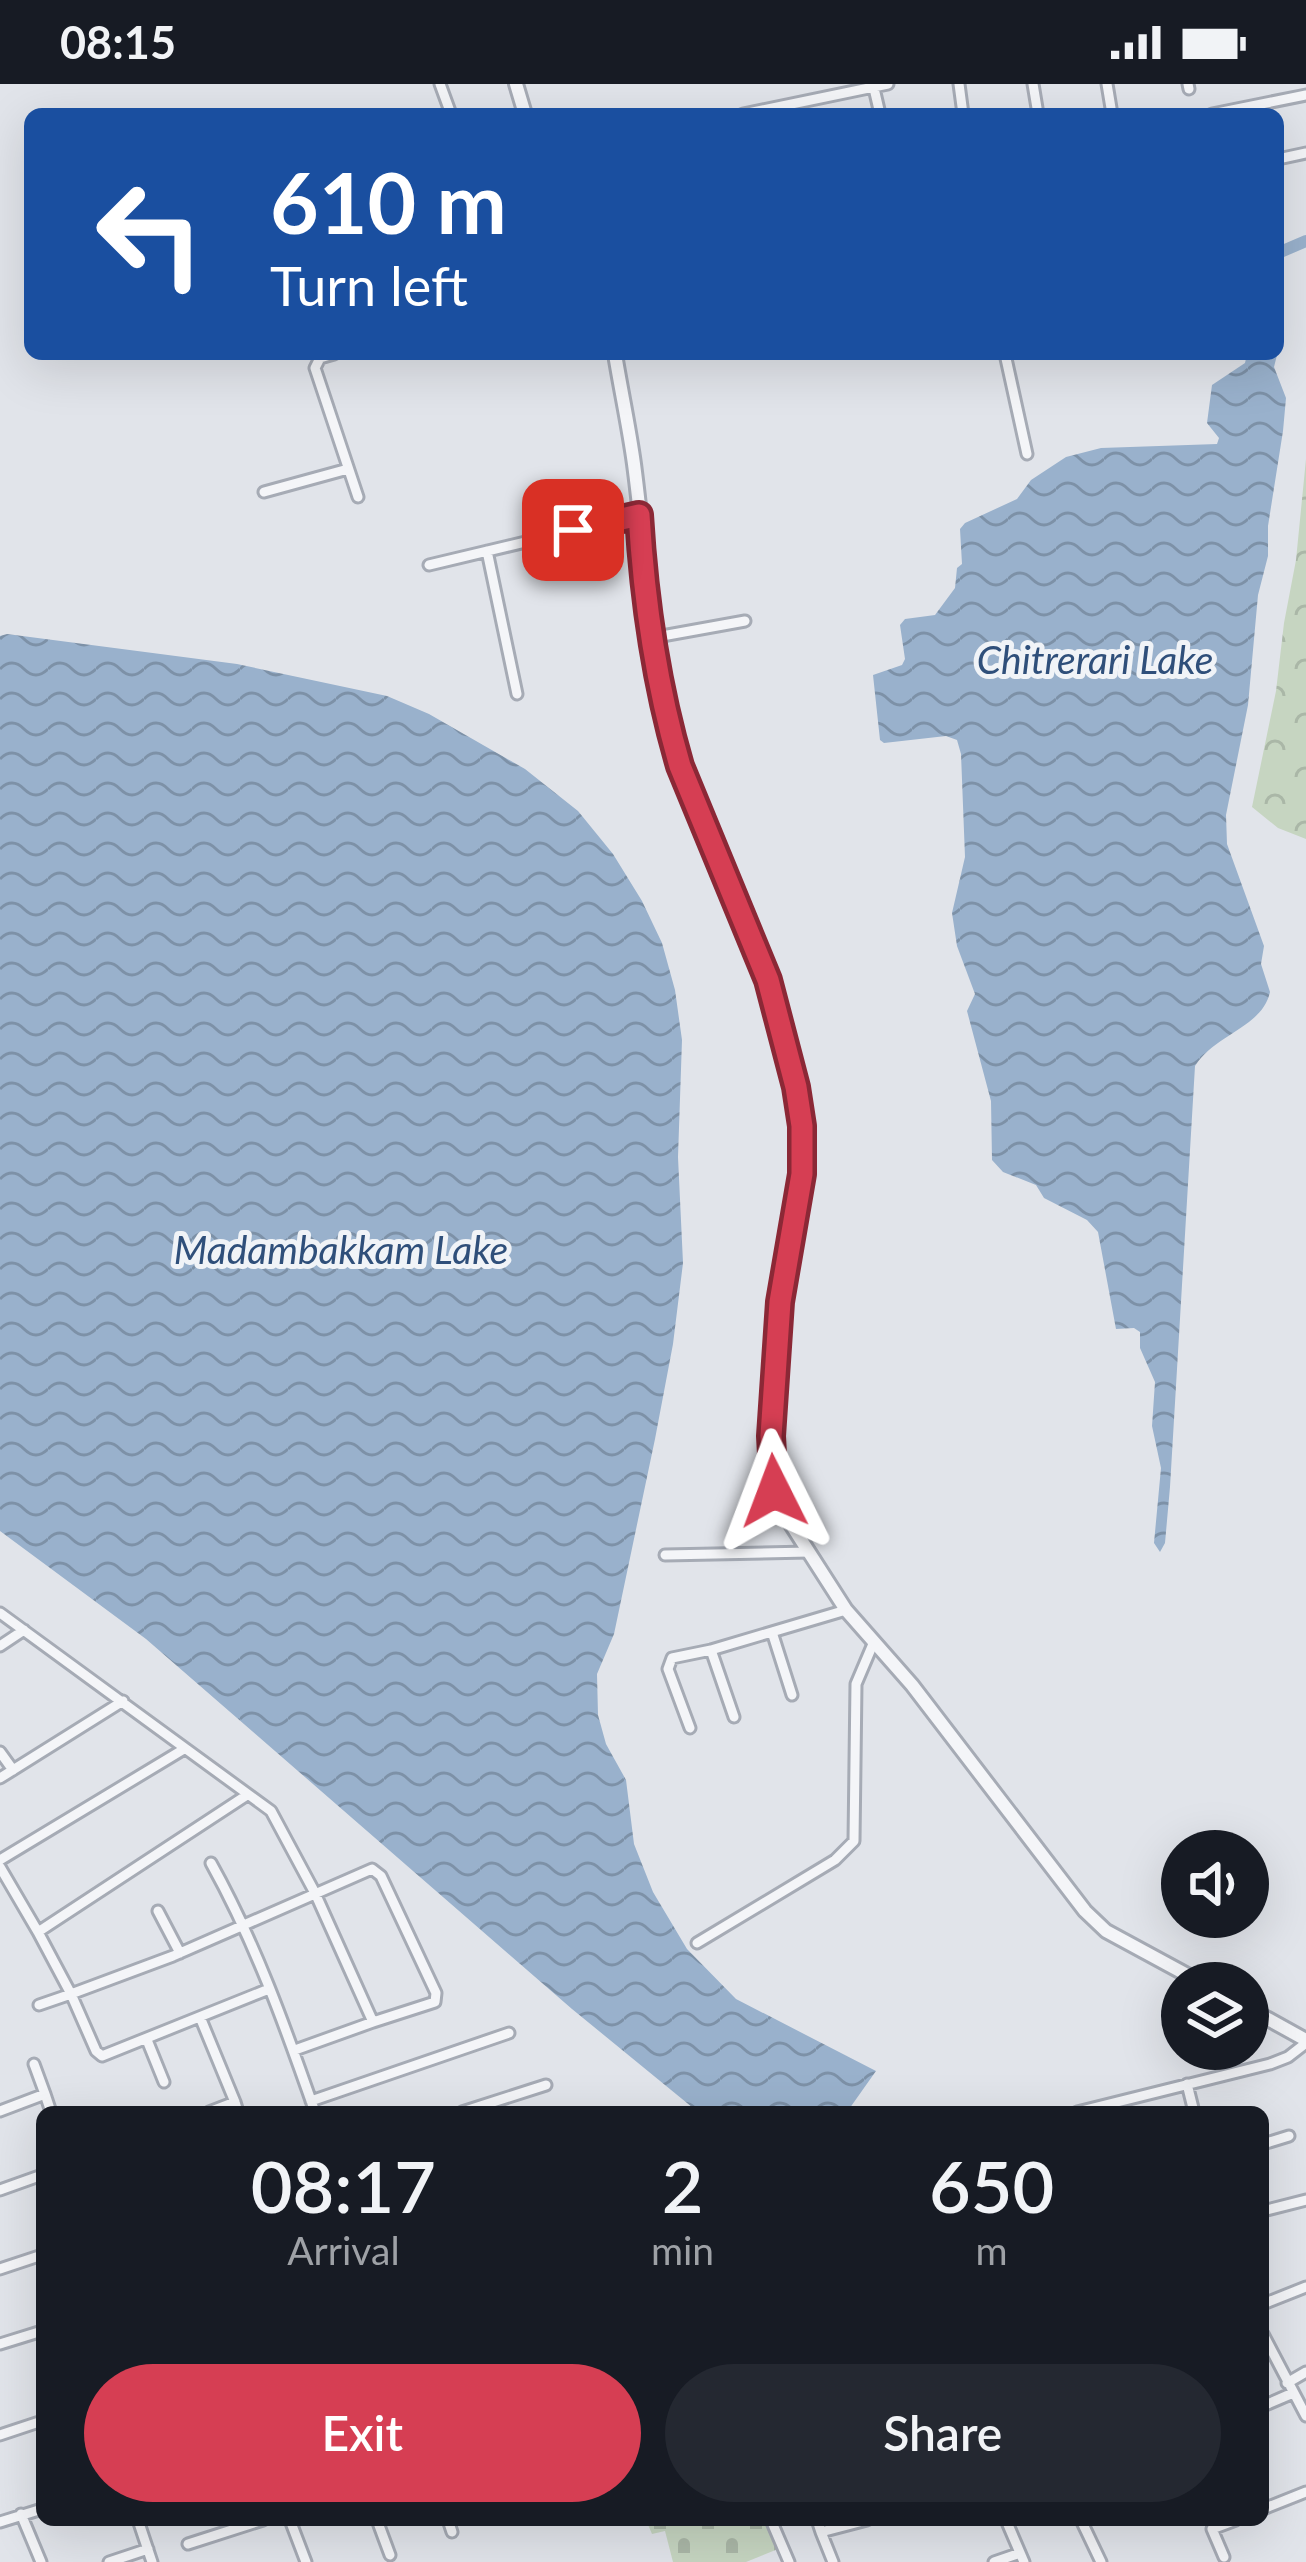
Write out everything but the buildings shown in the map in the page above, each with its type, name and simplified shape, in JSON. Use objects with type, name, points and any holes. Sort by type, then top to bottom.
[{"type":"street","points":[[803,108],[888,84]]},
{"type":"street","points":[[1242,108],[1306,95]]},
{"type":"street","points":[[319,360],[315,368],[358,497]]},
{"type":"street","points":[[616,360],[651,638],[680,766],[768,980],[796,1087],[803,1152],[780,1302],[771,1477],[778,1504],[846,1610],[911,1685],[1085,1911],[1106,1931],[1163,1962]]},
{"type":"street","points":[[1006,360],[1027,454]]},
{"type":"street","points":[[264,491],[348,469]]},
{"type":"street","points":[[429,566],[639,515]]},
{"type":"street","points":[[487,551],[517,694]]},
{"type":"street","points":[[651,638],[745,621]]},
{"type":"street","points":[[665,1555],[809,1552]]},
{"type":"street","points":[[690,1728],[668,1660],[846,1610]]},
{"type":"street","points":[[0,1613],[271,1810],[315,1893],[373,2022]]},
{"type":"street","points":[[0,1646],[24,1630]]},
{"type":"street","points":[[772,1632],[792,1695]]},
{"type":"street","points":[[697,1943],[836,1861],[854,1841],[856,1684],[873,1644]]},
{"type":"street","points":[[711,1650],[734,1718]]},
{"type":"street","points":[[0,1778],[123,1701]]},
{"type":"street","points":[[184,1749],[0,1863],[102,2056],[269,1989]]},
{"type":"street","points":[[0,1752],[13,1770]]},
{"type":"street","points":[[38,1932],[247,1795]]},
{"type":"street","points":[[211,1862],[244,1923],[296,2050],[313,2106]]},
{"type":"street","points":[[39,2005],[179,1953],[369,1869],[379,1873],[436,1993],[434,2002],[296,2050]]},
{"type":"street","points":[[158,1911],[179,1953]]},
{"type":"street","points":[[200,2018],[237,2106]]},
{"type":"street","points":[[1101,2106],[1270,2064],[1306,2042],[1269,2020]]},
{"type":"street","points":[[316,2106],[509,2033]]},
{"type":"street","points":[[147,2040],[164,2082]]},
{"type":"street","points":[[34,2065],[49,2106]]},
{"type":"street","points":[[1187,2084],[1192,2106]]},
{"type":"street","points":[[481,2106],[546,2085]]},
{"type":"street","points":[[0,2110],[45,2094]]},
{"type":"street","points":[[1269,2142],[1289,2136]]},
{"type":"street","points":[[0,2190],[36,2177]]},
{"type":"street","points":[[1269,2209],[1306,2200]]},
{"type":"street","points":[[0,2269],[36,2257]]},
{"type":"street","points":[[1269,2302],[1306,2287]]},
{"type":"street","points":[[0,2344],[36,2333]]},
{"type":"street","points":[[1269,2346],[1306,2416]]},
{"type":"street","points":[[1269,2402],[1306,2372]]},
{"type":"street","points":[[0,2434],[36,2423]]},
{"type":"street","points":[[1269,2507],[1306,2492]]},
{"type":"street","points":[[0,2522],[36,2510]]},
{"type":"street","points":[[21,2514],[41,2562]]},
{"type":"street","points":[[140,2526],[152,2562]]},
{"type":"street","points":[[188,2544],[244,2526]]},
{"type":"street","points":[[292,2526],[305,2562]]},
{"type":"street","points":[[379,2526],[390,2555]]},
{"type":"street","points":[[773,2526],[788,2562]]},
{"type":"street","points":[[819,2526],[833,2562]]},
{"type":"street","points":[[821,2532],[844,2526]]},
{"type":"street","points":[[994,2562],[1022,2558],[1009,2526]]},
{"type":"street","points":[[1084,2526],[1101,2562]]},
{"type":"street","points":[[1222,2526],[1212,2530],[1224,2557]]},
{"type":"street","points":[[109,2562],[148,2549]]},
{"type":"green space","points":[[1306,459],[1306,839],[1278,828],[1252,807],[1276,691]]},
{"type":"green space","points":[[649,2526],[770,2526],[778,2549],[746,2562],[673,2562],[665,2531],[652,2534]]},
{"type":"water","name":"Chitrerari Lake","points":[[1276,360],[1286,398],[1248,705],[1226,815],[1227,844],[1264,946],[1261,964],[1270,992],[1258,1014],[1195,1066],[1170,1487],[1160,1552],[1154,1543],[1161,1468],[1152,1426],[1155,1382],[1140,1348],[1140,1332],[1116,1329],[1098,1232],[1087,1220],[1044,1198],[1036,1185],[1003,1172],[992,1160],[991,1101],[967,1011],[975,994],[957,946],[952,913],[965,857],[957,740],[946,736],[880,740],[873,675],[902,665],[900,625],[905,619],[935,615],[955,588],[957,568],[962,564],[960,529],[965,523],[1017,499],[1031,480],[1066,457],[1101,448],[1217,444],[1219,438],[1207,423],[1212,385],[1245,363]]},
{"type":"water","name":"Madambakkam Lake","points":[[0,636],[237,664],[387,696],[429,714],[525,769],[578,811],[613,854],[642,901],[662,943],[682,1040],[678,1157],[683,1263],[655,1439],[614,1634],[597,1674],[598,1715],[606,1744],[626,1780],[634,1844],[653,1892],[687,1949],[736,1999],[876,2071],[851,2106],[691,2106],[146,1639],[0,1531]]},
{"type":"waterway","points":[[1284,250],[1306,241]]},
{"type":"route","points":[[573,530],[639,515],[651,638],[669,730],[768,980],[796,1087],[802,1174],[780,1302],[771,1436],[774,1491]]}]
